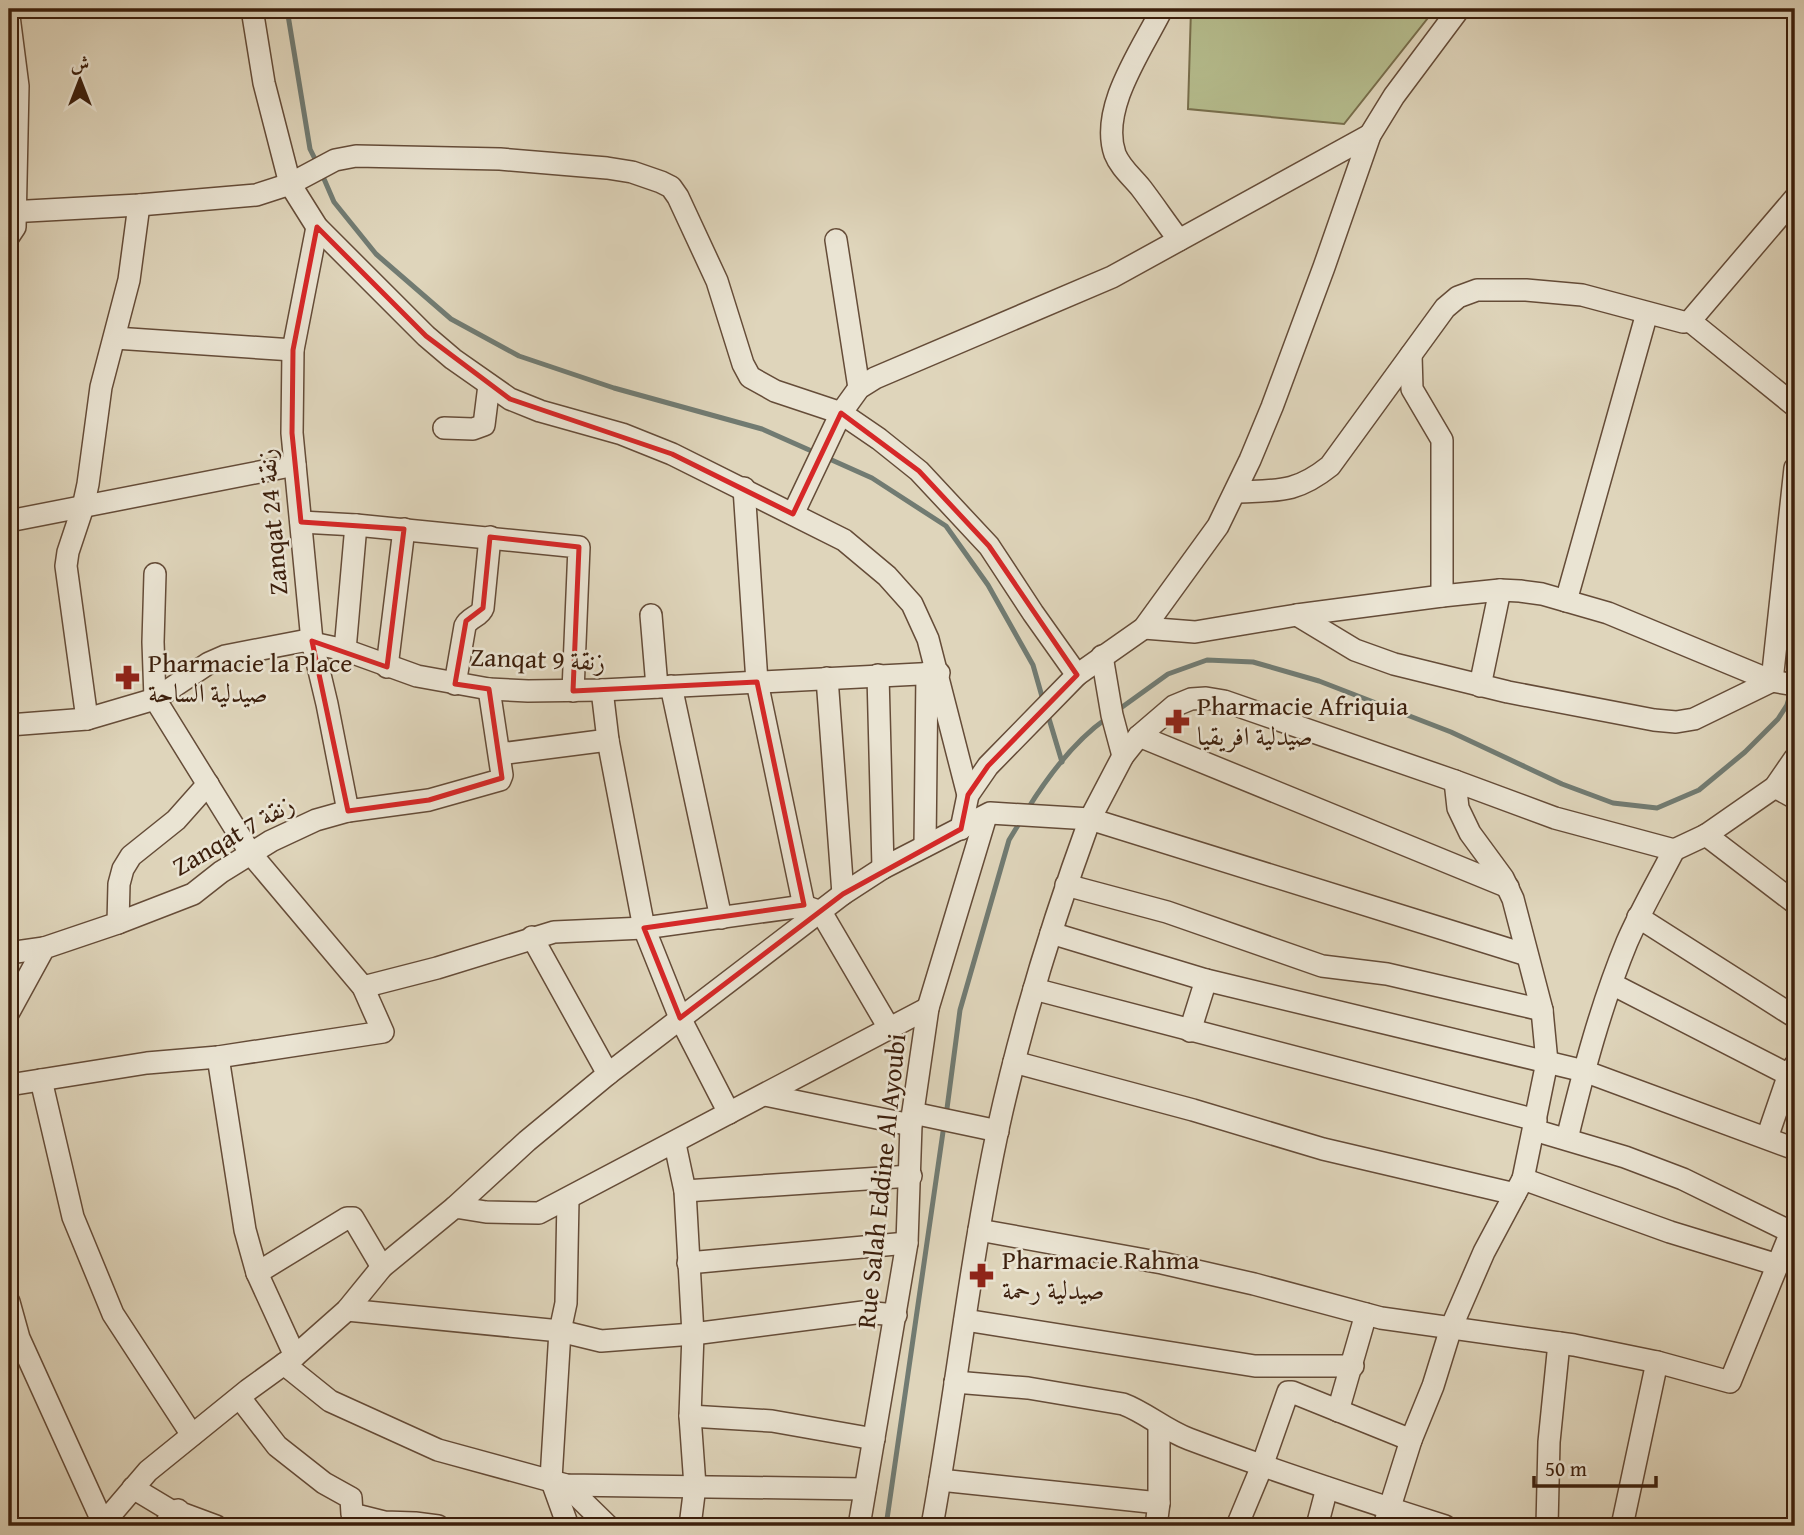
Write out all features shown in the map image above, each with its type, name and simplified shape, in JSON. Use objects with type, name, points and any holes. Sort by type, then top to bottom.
[{"type":"street","points":[[252,9],[264,83],[317,227],[426,336],[510,399],[672,454],[844,540],[887,576],[912,604],[928,639],[933,673],[968,795]]},
{"type":"street","points":[[1162,9],[1122,86],[1116,104],[1113,131],[1115,153],[1123,168],[1179,240]]},
{"type":"street","points":[[961,829],[968,795],[988,766],[1077,675],[1104,666],[1144,628],[1218,526],[1286,369],[1370,135],[1394,96],[1459,9]]},
{"type":"street","points":[[9,16],[18,108],[11,211],[15,227],[9,236]]},
{"type":"street","points":[[793,514],[837,423],[859,388],[875,377],[1112,277],[1370,135]]},
{"type":"street","points":[[11,211],[139,205],[256,195],[298,180],[328,163],[356,156],[500,159],[607,167],[661,182],[671,187],[678,197],[711,269],[743,364],[750,377],[837,423],[879,439],[919,471],[989,546],[1077,675]]},
{"type":"street","points":[[1235,492],[1287,489],[1310,482],[1330,466],[1445,308],[1458,297],[1477,290],[1526,290],[1582,295],[1683,322],[1690,321],[1795,198]]},
{"type":"street","points":[[87,719],[66,566],[83,507],[101,387],[129,280],[139,205]]},
{"type":"street","name":"Zanqat 24 زنقة","points":[[317,227],[293,350],[291,394],[312,641],[348,811]]},
{"type":"street","points":[[836,240],[859,388]]},
{"type":"street","points":[[1566,601],[1647,313]]},
{"type":"street","points":[[1690,321],[1795,406]]},
{"type":"street","points":[[115,338],[293,350]]},
{"type":"street","points":[[1411,355],[1412,389],[1442,440],[1442,596]]},
{"type":"street","points":[[444,428],[474,429],[484,425],[489,385]]},
{"type":"street","points":[[9,521],[295,465]]},
{"type":"street","points":[[1784,683],[1795,468]]},
{"type":"street","points":[[744,488],[757,682],[813,909],[889,1028]]},
{"type":"street","points":[[300,522],[404,529],[579,547],[573,691]]},
{"type":"street","points":[[345,650],[356,525]]},
{"type":"street","points":[[387,667],[404,529]]},
{"type":"street","points":[[455,684],[465,626],[470,619],[480,614],[483,608],[490,537]]},
{"type":"street","points":[[9,1085],[147,1063],[218,1057],[383,1032],[363,987],[251,855],[155,699],[155,573]]},
{"type":"street","points":[[1144,628],[1195,632],[1297,615],[1500,590],[1542,594],[1608,613],[1784,683]]},
{"type":"street","points":[[1480,686],[1500,590]]},
{"type":"street","points":[[651,615],[664,686],[722,918]]},
{"type":"street","points":[[1297,615],[1345,645],[1373,657],[1480,686],[1623,715],[1676,722],[1694,719],[1784,683]]},
{"type":"street","name":"Zanqat 9 زنقة","points":[[9,725],[87,719],[155,699],[209,663],[225,656],[291,642],[312,641],[345,650],[387,667],[455,684],[489,689],[602,690],[933,673]]},
{"type":"street","points":[[1104,666],[1112,715],[1123,756]]},
{"type":"street","points":[[925,846],[933,673]]},
{"type":"street","points":[[878,675],[883,868]]},
{"type":"street","points":[[827,678],[843,894]]},
{"type":"street","points":[[489,689],[500,754],[608,740]]},
{"type":"street","points":[[602,690],[608,740],[644,928],[680,1017],[729,1113]]},
{"type":"street","points":[[932,1526],[979,1230],[1014,1062],[1066,885],[1090,819],[1123,756],[1139,736],[1174,706],[1191,699],[1224,701],[1555,818],[1674,850]]},
{"type":"street","points":[[1139,736],[1508,887]]},
{"type":"street","name":"Zanqat 7 زنقة","points":[[9,953],[44,948],[193,894],[221,872],[290,830],[316,820],[348,811],[429,800],[502,778],[500,754]]},
{"type":"street","points":[[1567,1139],[1584,1071],[1612,984],[1638,917],[1674,850],[1706,835],[1775,787],[1795,758]]},
{"type":"street","points":[[1387,1517],[1451,1328],[1484,1252],[1519,1187],[1547,1062],[1542,1010],[1508,887],[1470,833],[1458,808],[1455,781]]},
{"type":"street","points":[[118,923],[119,884],[123,869],[131,856],[187,809],[208,784]]},
{"type":"street","points":[[1775,787],[1795,798]]},
{"type":"street","points":[[9,1302],[14,1340],[102,1525],[148,1471],[290,1360],[347,1310],[382,1268],[455,1207],[527,1141],[813,909],[843,894],[883,868],[988,815],[1090,819],[1527,956]]},
{"type":"street","name":"Rue Salah Eddine Al Ayoubi","points":[[859,1526],[907,1243],[912,1119],[928,1008],[988,815]]},
{"type":"street","points":[[1706,835],[1795,904]]},
{"type":"street","points":[[1066,885],[1167,912],[1322,966],[1387,974],[1542,1010]]},
{"type":"street","points":[[363,987],[437,968],[554,932],[644,928],[813,909]]},
{"type":"street","points":[[1638,917],[1795,1017]]},
{"type":"street","points":[[1051,933],[1206,980],[1584,1071],[1795,1149]]},
{"type":"street","points":[[532,937],[608,1074]]},
{"type":"street","points":[[9,1012],[44,948]]},
{"type":"street","points":[[1190,1031],[1206,980]]},
{"type":"street","points":[[1612,984],[1793,1072],[1766,1138]]},
{"type":"street","points":[[979,1230],[1162,1263],[1366,1314],[1559,1343],[1657,1362],[1730,1382],[1793,1230],[1683,1179],[1567,1139],[1535,1125],[1034,989]]},
{"type":"street","points":[[455,1207],[486,1212],[539,1213],[675,1144],[928,1008]]},
{"type":"street","points":[[218,1057],[244,1230],[257,1273],[290,1360],[330,1401],[438,1450],[559,1482],[865,1489]]},
{"type":"street","points":[[1014,1062],[1193,1110],[1323,1149],[1519,1187],[1777,1265]]},
{"type":"street","points":[[41,1080],[73,1217],[113,1314],[192,1435]]},
{"type":"street","points":[[765,1095],[912,1119],[936,1118],[998,1131]]},
{"type":"street","points":[[675,1144],[685,1191],[693,1334],[690,1416],[695,1486],[690,1526]]},
{"type":"street","points":[[685,1191],[911,1176]]},
{"type":"street","points":[[568,1199],[566,1303],[560,1331],[559,1482],[568,1526]]},
{"type":"street","points":[[257,1273],[347,1217],[353,1218],[382,1268]]},
{"type":"street","points":[[688,1263],[907,1243]]},
{"type":"street","points":[[347,1310],[560,1331],[601,1341],[693,1334],[863,1312],[895,1315]]},
{"type":"street","points":[[1338,1411],[1366,1314]]},
{"type":"street","points":[[965,1320],[1255,1366],[1353,1366]]},
{"type":"street","points":[[1547,1526],[1549,1442],[1559,1343]]},
{"type":"street","points":[[1622,1526],[1657,1362]]},
{"type":"street","points":[[955,1382],[1028,1388],[1123,1404],[1185,1438],[1327,1488],[1387,1517],[1437,1525]]},
{"type":"street","points":[[1237,1526],[1262,1466],[1286,1393],[1292,1392],[1411,1440]]},
{"type":"street","points":[[240,1398],[277,1446],[324,1483],[351,1498],[352,1514],[384,1522],[438,1526]]},
{"type":"street","points":[[690,1416],[772,1421],[874,1439]]},
{"type":"street","points":[[1156,1526],[1159,1503],[1159,1425]]},
{"type":"street","points":[[940,1480],[1159,1503]]},
{"type":"street","points":[[559,1482],[608,1526]]},
{"type":"street","points":[[133,1488],[173,1517],[216,1526]]},
{"type":"street","points":[[1317,1526],[1327,1488]]},
{"type":"highlighted area","points":[[317,227],[426,336],[510,399],[672,454],[793,514],[841,413],[919,471],[951,503],[989,546],[1077,675],[988,766],[968,795],[961,829],[843,894],[680,1018],[644,928],[804,905],[757,682],[573,691],[579,547],[490,537],[483,608],[466,621],[455,684],[489,689],[502,778],[429,800],[348,811],[312,641],[387,667],[404,529],[301,522],[292,433],[293,350]]},
{"type":"green space","points":[[1191,9],[1435,9],[1344,124],[1188,109]]},
{"type":"waterway","points":[[287,9],[310,149],[317,163]]},
{"type":"waterway","points":[[321,172],[334,202],[376,254],[451,319],[519,356],[614,388],[762,429],[816,453]]},
{"type":"waterway","points":[[825,457],[872,478],[946,526],[988,585],[1033,665],[1043,700]]},
{"type":"waterway","points":[[1118,710],[1168,674],[1207,660],[1253,662],[1319,681],[1451,732],[1562,784],[1613,803],[1657,808],[1699,790],[1745,752],[1778,719],[1787,705],[1792,688]]},
{"type":"waterway","points":[[1047,712],[1062,762]]},
{"type":"waterway","points":[[1027,810],[1062,760],[1107,718]]},
{"type":"waterway","points":[[946,1116],[960,1010],[1009,840],[1020,822]]},
{"type":"waterway","points":[[886,1526],[944,1125]]},
{"type":"place","name":"Pharmacie la Place صيدلية الساحة","points":[[128,678]]},
{"type":"place","name":"Pharmacie Afriquia صيدلية افريقيا","points":[[1177,721]]},
{"type":"place","name":"Pharmacie Rahma صيدلية رحمة","points":[[982,1275]]}]
